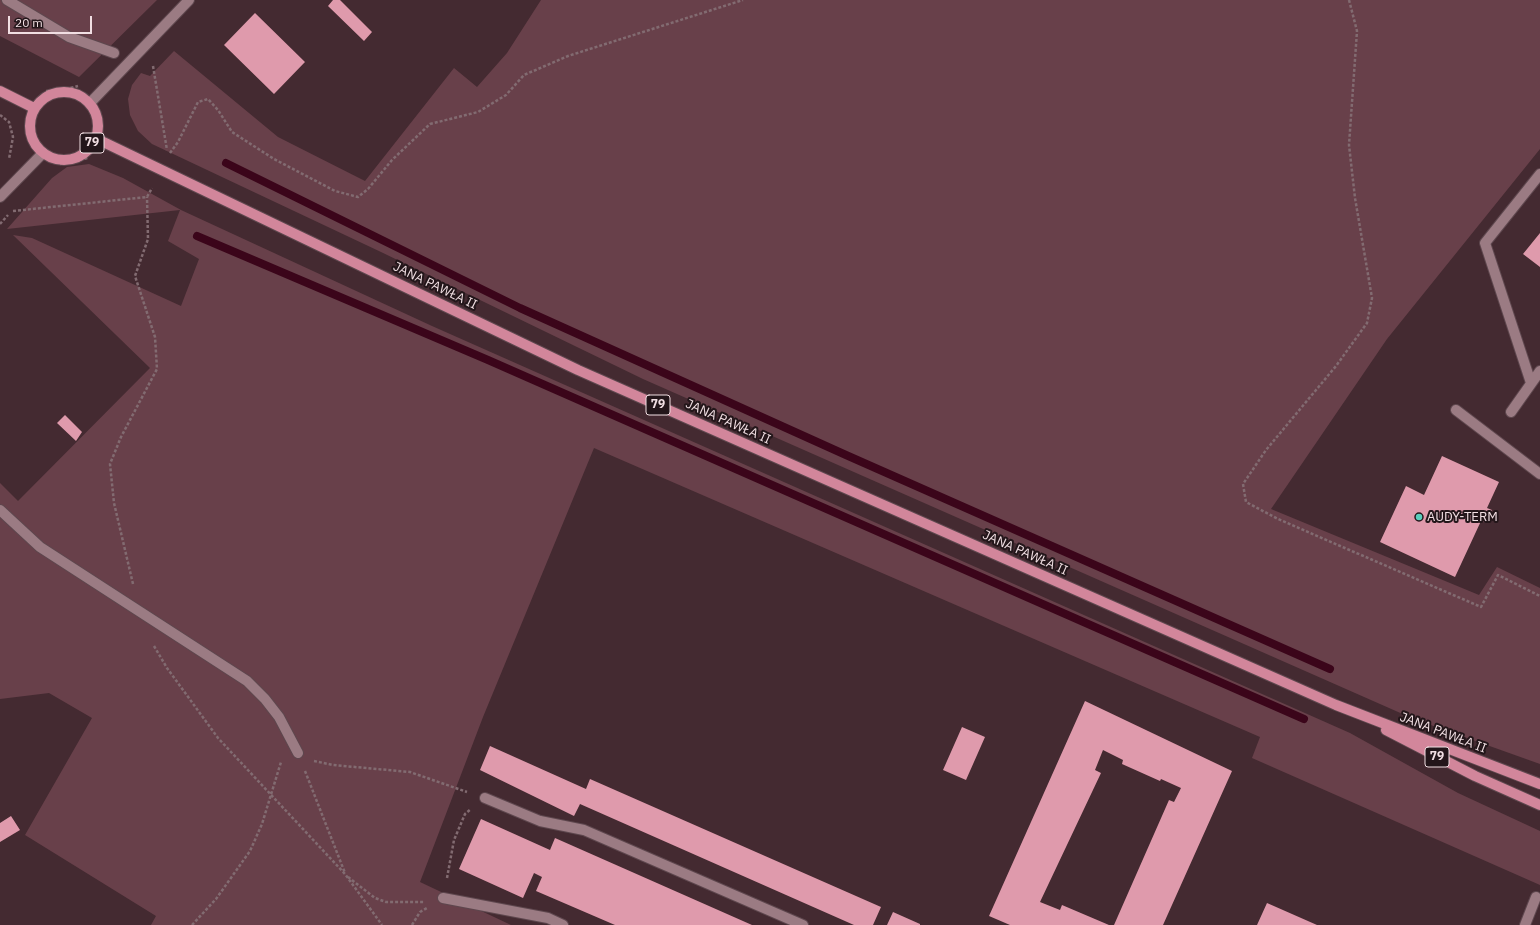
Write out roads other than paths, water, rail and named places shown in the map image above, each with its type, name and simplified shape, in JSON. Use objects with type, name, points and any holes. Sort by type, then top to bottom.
[{"type":"main road","points":[[0,91],[34,108]]},
{"type":"main road","points":[[42,153],[31,137],[30,127],[34,108],[47,96],[65,92],[74,93],[90,103]]},
{"type":"main road","name":"79","points":[[42,153],[54,159],[66,160],[79,156],[89,149],[96,138],[97,120],[90,103]]},
{"type":"main road","name":"JANA PAWŁA II","points":[[96,138],[578,370],[1336,705],[1540,784]]},
{"type":"main road","name":"JANA PAWŁA II","points":[[1336,705],[1475,776],[1540,805]]},
{"type":"street","points":[[7,0],[68,37],[114,53]]},
{"type":"street","points":[[90,103],[189,0]]},
{"type":"street","points":[[0,197],[42,153]]},
{"type":"street","points":[[1531,383],[1485,243],[1540,174]]},
{"type":"street","points":[[1511,412],[1540,371]]},
{"type":"street","points":[[1456,410],[1540,474]]},
{"type":"street","points":[[0,510],[40,547],[247,680],[279,717],[298,753]]},
{"type":"street","points":[[485,798],[540,821],[584,830],[803,925]]},
{"type":"street","points":[[1525,925],[1536,897]]},
{"type":"street","points":[[443,898],[548,918],[563,925]]},
{"type":"waterway","points":[[226,163],[520,308],[846,455],[1330,669]]},
{"type":"waterway","points":[[197,236],[488,360],[1304,719]]},
{"type":"place","name":"AUDY-TERM","points":[[1419,517]]}]
